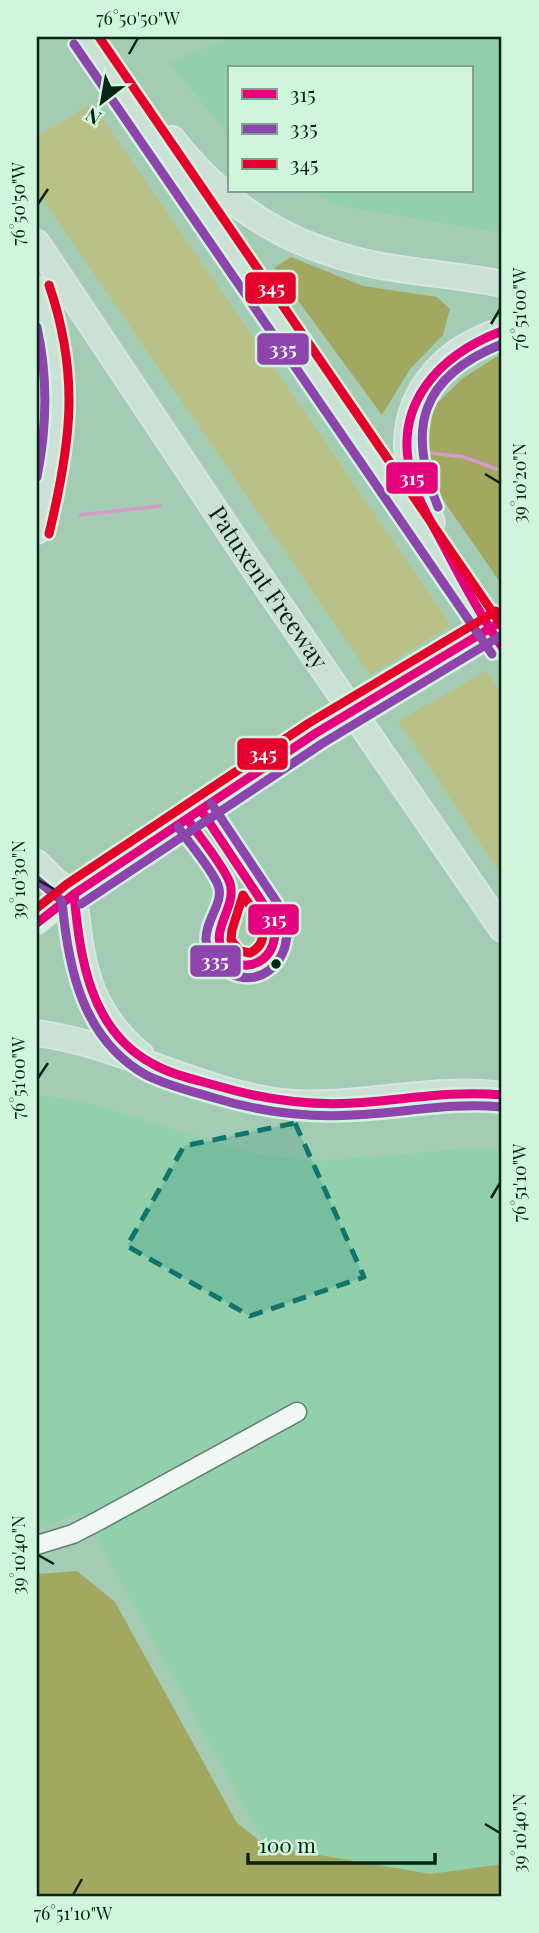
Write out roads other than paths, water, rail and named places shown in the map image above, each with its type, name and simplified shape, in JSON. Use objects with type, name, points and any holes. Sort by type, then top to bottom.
[{"type":"highway","points":[[84,37],[502,647]]},
{"type":"highway","points":[[91,37],[196,168],[223,194],[263,223],[313,248],[365,262],[502,284]]},
{"type":"highway","name":"Patuxent Freeway","points":[[37,243],[247,558],[502,929]]},
{"type":"highway","points":[[37,289],[49,325],[58,393],[54,457],[37,531]]},
{"type":"highway","points":[[477,610],[414,485],[409,467],[408,446],[414,409],[433,373],[465,346],[502,331]]},
{"type":"highway","points":[[37,863],[55,881],[74,894],[83,966],[92,994],[117,1033],[149,1062]]},
{"type":"highway","points":[[37,1033],[65,1037],[149,1062],[241,1094],[293,1102],[357,1103],[483,1092],[502,1095]]},
{"type":"main road","points":[[37,923],[74,894],[316,733],[502,621]]},
{"type":"street","points":[[37,1545],[73,1534],[298,1412]]},
{"type":"waterway","points":[[430,453],[464,457],[502,471]]},
{"type":"waterway","points":[[80,515],[160,506]]}]
